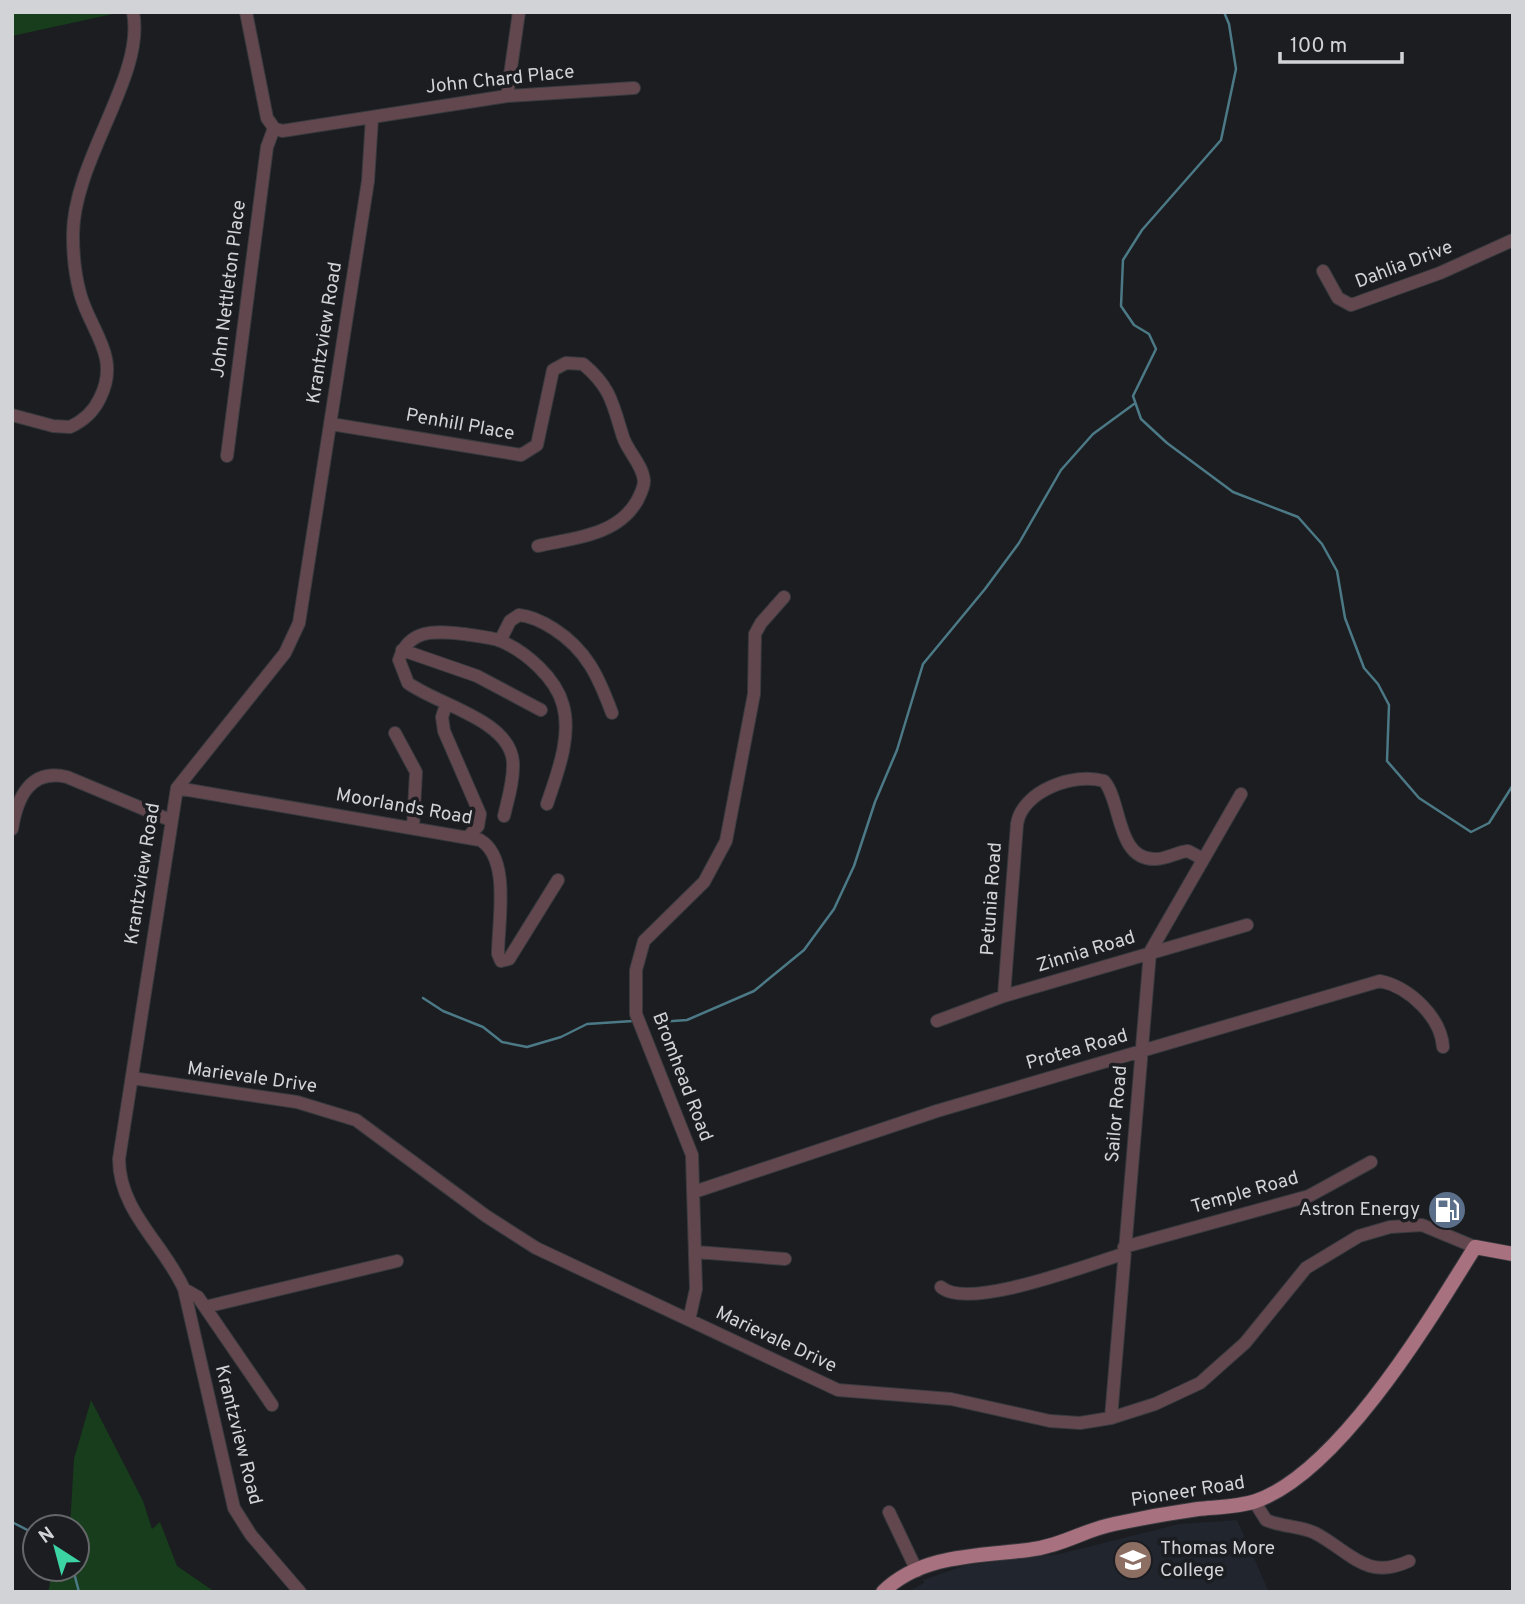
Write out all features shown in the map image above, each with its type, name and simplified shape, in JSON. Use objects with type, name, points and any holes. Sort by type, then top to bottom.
[{"type":"main road","points":[[1471,1253],[1513,1254]]},
{"type":"main road","name":"Pioneer Road","points":[[883,1592],[917,1571],[965,1555],[1062,1544],[1110,1524],[1254,1502],[1297,1480],[1328,1452],[1409,1349],[1471,1253]]},
{"type":"street","points":[[12,415],[53,426],[70,427],[94,408],[106,384],[107,356],[80,293],[73,226],[80,183],[134,52],[133,12]]},
{"type":"street","points":[[246,12],[267,115],[274,128]]},
{"type":"street","points":[[507,96],[519,12]]},
{"type":"street","name":"John Chard Place","points":[[274,128],[287,132],[372,118],[402,110],[507,96],[634,88]]},
{"type":"street","name":"Krantzview Road","points":[[300,1592],[251,1535],[234,1508],[184,1289],[168,1259],[120,1186],[118,1160],[177,789],[285,653],[297,632],[368,181],[372,118]]},
{"type":"street","name":"John Nettleton Place","points":[[227,456],[267,147],[274,128]]},
{"type":"street","name":"Dahlia Drive","points":[[1323,271],[1338,298],[1351,305],[1440,273],[1513,240]]},
{"type":"street","name":"Penhill Place","points":[[331,425],[520,455],[534,450],[540,438],[553,370],[566,363],[583,363],[611,394],[623,439],[644,477],[644,485],[633,507],[612,526],[596,534],[538,546]]},
{"type":"street","name":"Bromhead Road","points":[[689,1320],[695,1301],[695,1252],[694,1192],[689,1142],[636,1014],[636,970],[644,941],[704,882],[726,841],[754,694],[755,634],[784,597]]},
{"type":"street","points":[[500,641],[510,621],[519,615],[539,620],[567,637],[592,664],[612,713]]},
{"type":"street","points":[[504,816],[513,763],[509,746],[497,730],[408,683],[400,668],[402,650],[412,638],[429,632],[500,641],[544,671],[564,705],[565,731],[560,764],[547,804]]},
{"type":"street","points":[[402,650],[477,676],[541,710]]},
{"type":"street","points":[[446,705],[442,717],[444,731],[480,814],[478,826],[468,837]]},
{"type":"street","points":[[395,733],[416,772],[413,828]]},
{"type":"street","points":[[12,829],[18,800],[25,790],[37,779],[50,775],[67,777],[170,820]]},
{"type":"street","name":"Petunia Road","points":[[1004,996],[1017,824],[1023,805],[1030,798],[1082,778],[1104,781],[1111,789],[1120,828],[1136,851],[1154,860],[1188,851],[1203,859]]},
{"type":"street","name":"Moorlands Road","points":[[177,789],[468,837],[488,845],[496,859],[501,908],[498,954],[501,961],[509,959],[558,880]]},
{"type":"street","name":"Sailor Road","points":[[1111,1418],[1150,952],[1241,794]]},
{"type":"street","name":"Zinnia Road","points":[[937,1021],[1004,996],[1247,925]]},
{"type":"street","name":"Protea Road","points":[[694,1192],[937,1111],[1380,981],[1400,990],[1431,1015],[1442,1034],[1443,1047]]},
{"type":"street","name":"Marievale Drive","points":[[132,1078],[297,1102],[356,1120],[486,1216],[536,1248],[838,1390],[951,1399],[1068,1423],[1129,1413],[1185,1391],[1210,1375],[1245,1343],[1300,1274],[1347,1242],[1390,1227],[1422,1225],[1471,1253]]},
{"type":"street","name":"Temple Road","points":[[941,1287],[948,1294],[980,1295],[1309,1196],[1371,1162]]},
{"type":"street","points":[[695,1252],[786,1259]]},
{"type":"street","points":[[205,1307],[397,1261]]},
{"type":"street","points":[[184,1289],[198,1297],[272,1405]]},
{"type":"street","points":[[695,1301],[705,1327]]},
{"type":"street","points":[[1111,1398],[1129,1413]]},
{"type":"street","points":[[1254,1502],[1269,1522],[1314,1533],[1371,1567],[1391,1569],[1409,1561]]},
{"type":"street","points":[[889,1512],[917,1571]]},
{"type":"shaded area","name":"Thomas More College","points":[[1237,1520],[1269,1592],[909,1591],[924,1583],[923,1580],[966,1565],[1059,1554],[1179,1524]]},
{"type":"green space","points":[[12,12],[122,12],[12,36]]},
{"type":"green space","points":[[91,1400],[143,1501],[152,1529],[160,1522],[177,1566],[215,1592],[48,1592],[50,1583],[91,1583],[91,1513],[71,1513],[74,1459]]},
{"type":"waterway","points":[[1224,12],[1229,24],[1236,69],[1221,140],[1142,230],[1123,260],[1121,306],[1134,325],[1149,334],[1156,349],[1133,396],[1141,419],[1167,443],[1233,492],[1298,517],[1322,544],[1337,571],[1345,618],[1364,668],[1378,684],[1389,705],[1387,761],[1419,798],[1471,832],[1489,823],[1513,785]]},
{"type":"waterway","points":[[659,1022],[687,1020],[754,991],[804,950],[834,909],[854,866],[875,802],[897,750],[923,664],[1019,543],[1061,470],[1093,434],[1134,404]]},
{"type":"waterway","points":[[423,998],[443,1011],[483,1027],[502,1042],[527,1047],[561,1037],[587,1024],[633,1021]]},
{"type":"waterway","points":[[12,1522],[21,1527]]},
{"type":"waterway","points":[[77,1583],[79,1592]]},
{"type":"place","name":"Astron Energy","points":[[1447,1210]]},
{"type":"place","name":"Thomas More College","points":[[1133,1560]]}]
